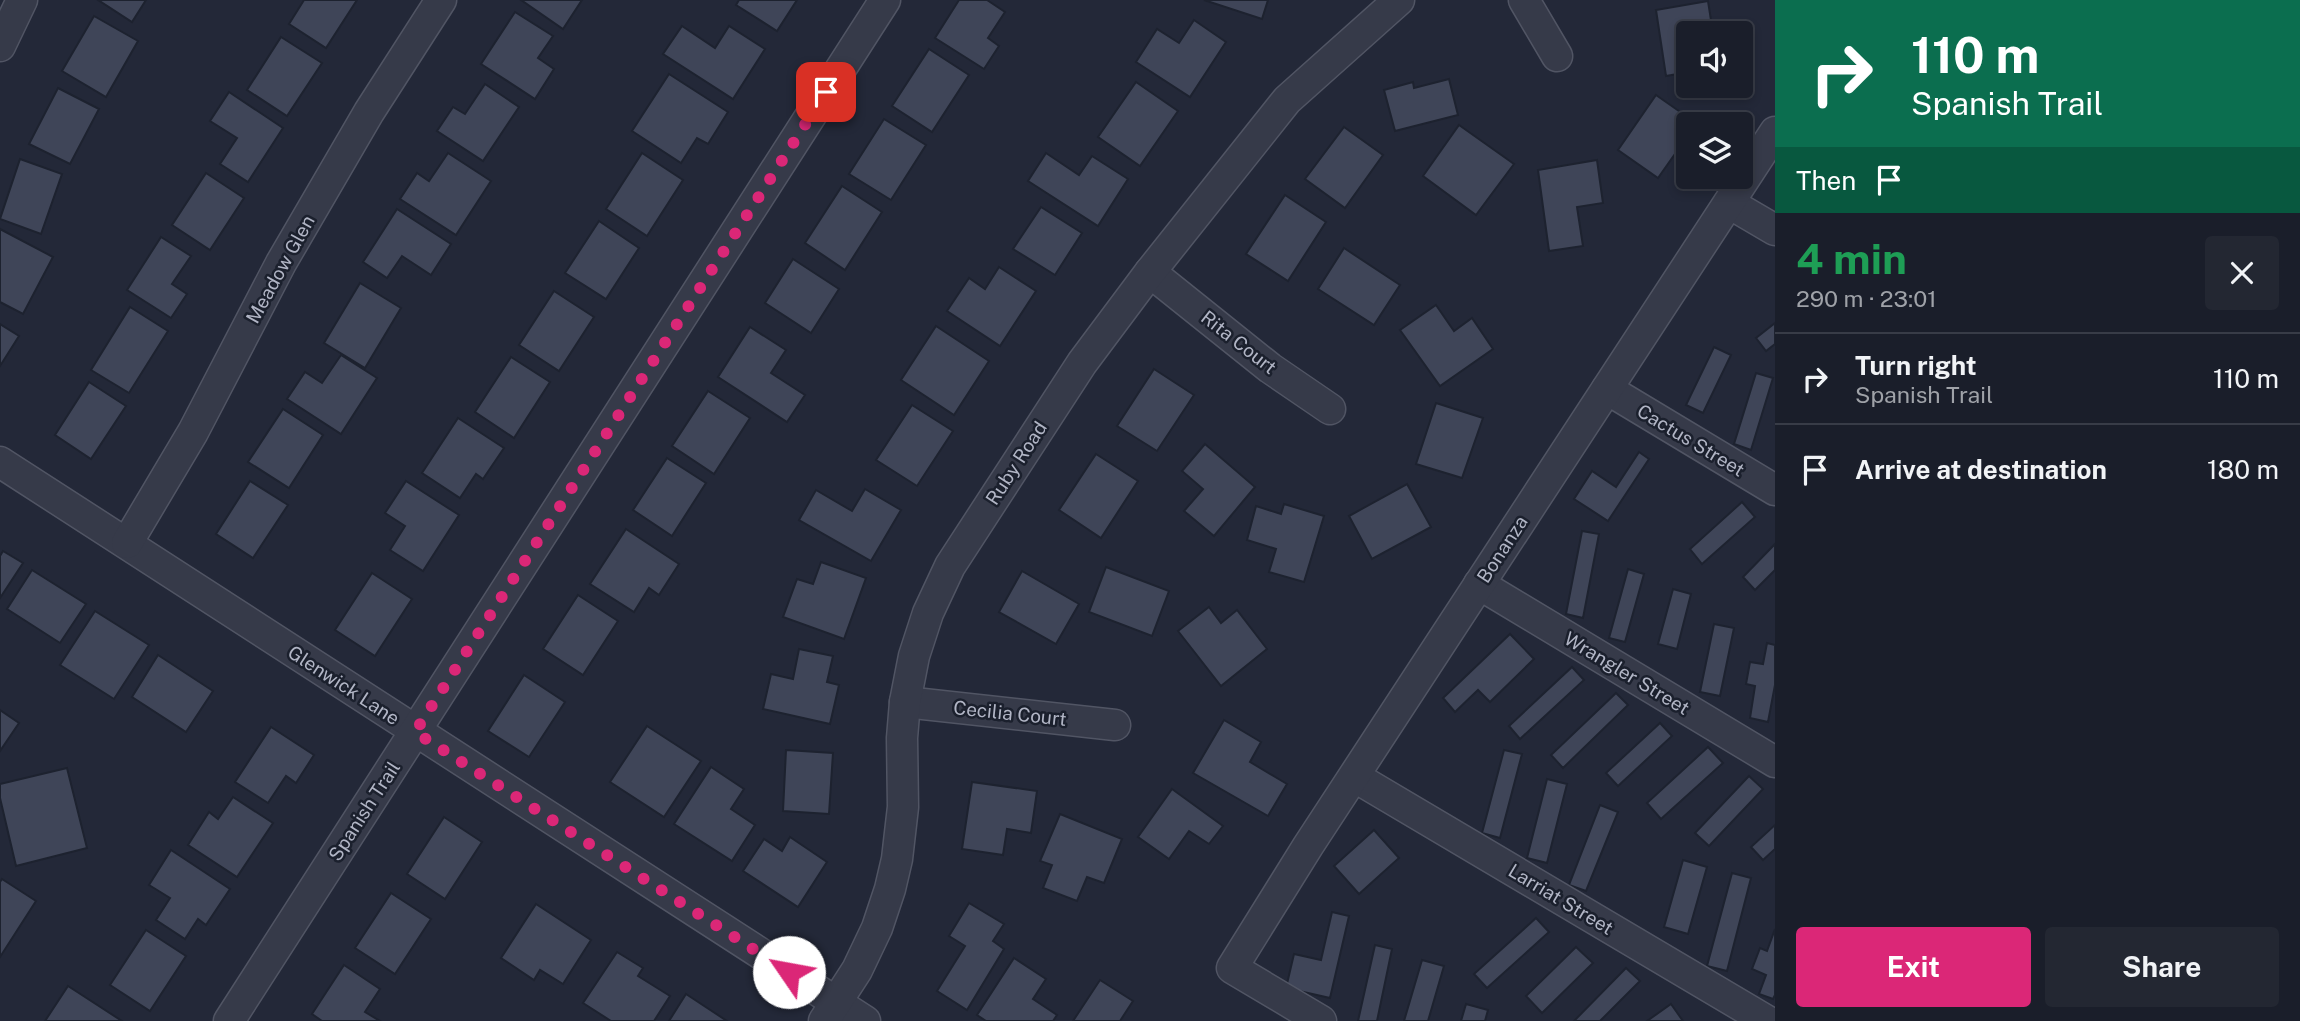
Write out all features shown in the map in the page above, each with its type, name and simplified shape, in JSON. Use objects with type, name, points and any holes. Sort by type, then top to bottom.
[{"type":"street","points":[[0,46],[22,0]]},
{"type":"street","name":"Meadow Glen","points":[[127,543],[193,432],[281,263],[369,112],[441,0]]},
{"type":"street","name":"Spanish Trail","points":[[229,1021],[885,0]]},
{"type":"street","name":"Ruby Road","points":[[830,1012],[857,970],[877,928],[897,859],[903,807],[902,738],[905,702],[914,656],[928,613],[950,566],[1082,363],[1150,272],[1287,100],[1399,0]]},
{"type":"street","points":[[1524,0],[1557,56]]},
{"type":"street","name":"Bonanza","points":[[1321,1021],[1232,968],[1308,846],[1775,132]]},
{"type":"street","points":[[1729,203],[1775,230]]},
{"type":"street","name":"Rita Court","points":[[1150,272],[1270,368],[1331,409]]},
{"type":"street","name":"Cactus Street","points":[[1607,389],[1775,490]]},
{"type":"street","name":"Glenwick Lane","points":[[0,461],[415,732],[830,1012],[865,1021]]},
{"type":"street","name":"Wrangler Street","points":[[1479,584],[1775,761]]},
{"type":"street","name":"Cecilia Court","points":[[905,702],[1115,725]]},
{"type":"street","name":"Larriat Street","points":[[1354,777],[1767,1021]]},
{"type":"building","points":[[98,0],[146,0],[132,22]]},
{"type":"building","points":[[304,0],[357,0],[326,48],[289,24]]},
{"type":"building","points":[[521,0],[582,0],[563,29]]},
{"type":"building","points":[[739,0],[797,0],[777,31],[736,5]]},
{"type":"building","points":[[959,0],[987,0],[1005,12],[988,38],[999,46],[984,69],[935,38]]},
{"type":"building","points":[[1204,0],[1268,0],[1262,19]]},
{"type":"building","points":[[1708,1],[1711,21],[1676,21],[1676,74],[1666,76],[1656,10]]},
{"type":"building","points":[[515,12],[553,36],[538,58],[554,69],[535,99],[481,64]]},
{"type":"building","points":[[94,16],[138,41],[106,97],[62,71]]},
{"type":"building","points":[[1194,20],[1226,42],[1190,97],[1136,62],[1157,29],[1179,43]]},
{"type":"building","points":[[682,26],[715,48],[729,26],[765,49],[733,99],[663,54]]},
{"type":"building","points":[[281,37],[322,63],[287,116],[247,90]]},
{"type":"building","points":[[929,49],[969,75],[932,132],[892,106]]},
{"type":"building","points":[[669,74],[728,112],[708,144],[697,138],[681,163],[632,131]]},
{"type":"building","points":[[1449,79],[1458,115],[1395,131],[1384,90],[1413,82],[1414,88]]},
{"type":"building","points":[[1136,82],[1178,111],[1140,166],[1098,137]]},
{"type":"building","points":[[485,84],[519,107],[483,161],[437,131],[453,107],[465,114]]},
{"type":"building","points":[[58,88],[99,109],[70,164],[29,144]]},
{"type":"building","points":[[229,92],[283,128],[248,182],[220,164],[237,138],[210,121]]},
{"type":"building","points":[[1656,95],[1680,112],[1676,112],[1676,152],[1658,178],[1618,150]]},
{"type":"building","points":[[884,119],[926,145],[891,200],[849,174]]},
{"type":"building","points":[[1459,125],[1514,164],[1476,215],[1423,176]]},
{"type":"building","points":[[1344,127],[1383,155],[1345,208],[1305,179]]},
{"type":"building","points":[[448,153],[491,181],[456,235],[400,199],[417,173],[429,181]]},
{"type":"building","points":[[642,153],[683,180],[647,236],[606,209]]},
{"type":"building","points":[[1046,153],[1079,175],[1092,156],[1128,179],[1098,226],[1028,181]]},
{"type":"building","points":[[20,159],[62,174],[41,234],[0,219]]},
{"type":"building","points":[[1597,160],[1603,203],[1577,207],[1583,246],[1549,251],[1538,170]]},
{"type":"building","points":[[206,173],[244,198],[210,250],[172,225]]},
{"type":"building","points":[[842,186],[882,212],[845,270],[805,243]]},
{"type":"building","points":[[1285,195],[1326,222],[1288,281],[1246,254]]},
{"type":"building","points":[[1041,207],[1082,233],[1055,275],[1013,249]]},
{"type":"building","points":[[397,209],[451,244],[431,275],[402,256],[387,278],[363,262]]},
{"type":"building","points":[[599,221],[639,248],[606,299],[565,273]]},
{"type":"building","points":[[0,229],[53,257],[23,314],[0,302]]},
{"type":"building","points":[[161,237],[191,256],[172,284],[187,294],[171,318],[127,290]]},
{"type":"building","points":[[1344,248],[1400,285],[1374,325],[1318,289]]},
{"type":"building","points":[[793,259],[839,289],[811,333],[765,303]]},
{"type":"building","points":[[999,267],[1036,291],[1000,346],[947,311],[969,278],[985,289]]},
{"type":"building","points":[[360,283],[401,308],[365,368],[324,343]]},
{"type":"building","points":[[554,291],[594,317],[559,371],[519,345]]},
{"type":"building","points":[[1436,305],[1454,331],[1472,318],[1493,349],[1440,386],[1400,330]]},
{"type":"building","points":[[130,307],[168,331],[129,393],[91,370]]},
{"type":"building","points":[[1775,323],[1775,344],[1766,351],[1756,338]]},
{"type":"building","points":[[0,324],[19,336],[0,366]]},
{"type":"building","points":[[936,326],[989,361],[954,415],[901,380]]},
{"type":"building","points":[[750,327],[786,350],[771,373],[805,395],[787,422],[718,377]]},
{"type":"building","points":[[1714,347],[1731,355],[1703,413],[1686,405]]},
{"type":"building","points":[[341,355],[377,378],[341,434],[287,399],[305,372],[322,383]]},
{"type":"building","points":[[511,357],[550,382],[514,438],[475,412]]},
{"type":"building","points":[[1154,369],[1194,395],[1157,451],[1117,426]]},
{"type":"building","points":[[1756,373],[1773,378],[1751,450],[1734,444]]},
{"type":"building","points":[[89,382],[126,406],[91,459],[55,435]]},
{"type":"building","points":[[708,391],[750,418],[714,474],[672,446]]},
{"type":"building","points":[[1436,403],[1483,418],[1462,478],[1416,464]]},
{"type":"building","points":[[912,405],[953,431],[917,486],[876,460]]},
{"type":"building","points":[[283,409],[323,435],[289,488],[248,462]]},
{"type":"building","points":[[458,418],[504,448],[483,479],[476,474],[460,498],[422,473]]},
{"type":"building","points":[[1205,444],[1255,487],[1214,536],[1184,511],[1203,489],[1182,471]]},
{"type":"building","points":[[1639,452],[1649,459],[1608,521],[1574,499],[1592,471],[1616,487]]},
{"type":"building","points":[[1096,454],[1138,481],[1101,538],[1059,510]]},
{"type":"building","points":[[667,458],[706,483],[672,536],[633,510]]},
{"type":"building","points":[[250,481],[288,505],[253,558],[216,534]]},
{"type":"building","points":[[406,481],[459,515],[423,571],[390,550],[405,526],[385,513]]},
{"type":"building","points":[[1407,484],[1431,527],[1372,559],[1349,516]]},
{"type":"building","points":[[865,489],[901,510],[871,561],[799,520],[816,490],[852,511]]},
{"type":"building","points":[[1742,502],[1755,517],[1702,564],[1690,549]]},
{"type":"building","points":[[1284,504],[1324,516],[1304,582],[1269,572],[1276,549],[1247,540],[1256,506],[1281,514]]},
{"type":"building","points":[[626,529],[679,564],[659,595],[649,588],[634,612],[590,584]]},
{"type":"building","points":[[1582,531],[1599,534],[1583,618],[1566,614]]},
{"type":"building","points":[[1775,544],[1775,570],[1755,590],[1743,577]]},
{"type":"building","points":[[3,551],[23,563],[0,598],[0,556]]},
{"type":"building","points":[[821,562],[866,578],[844,639],[783,617],[797,579],[813,584]]},
{"type":"building","points":[[1106,567],[1169,591],[1152,636],[1089,612]]},
{"type":"building","points":[[1628,569],[1644,574],[1625,642],[1609,638]]},
{"type":"building","points":[[32,570],[86,604],[60,643],[7,609]]},
{"type":"building","points":[[1022,571],[1079,604],[1056,644],[999,612]]},
{"type":"building","points":[[372,573],[412,599],[375,656],[335,630]]},
{"type":"building","points":[[1673,589],[1691,594],[1677,649],[1658,644]]},
{"type":"building","points":[[578,595],[618,621],[583,675],[543,649]]},
{"type":"building","points":[[1209,607],[1221,623],[1237,610],[1267,649],[1221,686],[1178,631]]},
{"type":"building","points":[[95,611],[149,645],[114,699],[60,665]]},
{"type":"building","points":[[1714,624],[1734,628],[1720,696],[1700,692]]},
{"type":"building","points":[[1510,634],[1534,659],[1490,702],[1478,690],[1455,712],[1443,698]]},
{"type":"building","points":[[1767,643],[1775,645],[1775,685],[1768,722],[1750,718],[1755,686],[1746,684],[1750,662],[1763,664]]},
{"type":"building","points":[[799,649],[833,656],[827,682],[839,685],[830,724],[763,709],[771,674],[793,679]]},
{"type":"building","points":[[158,655],[213,691],[186,732],[132,697]]},
{"type":"building","points":[[1572,667],[1584,680],[1520,739],[1509,726]]},
{"type":"building","points":[[524,675],[565,702],[529,757],[488,731]]},
{"type":"building","points":[[1616,693],[1628,705],[1563,768],[1551,755]]},
{"type":"building","points":[[0,710],[19,723],[0,751]]},
{"type":"building","points":[[1224,720],[1261,742],[1250,762],[1287,784],[1268,816],[1193,773]]},
{"type":"building","points":[[1660,723],[1672,736],[1618,786],[1606,773]]},
{"type":"building","points":[[647,726],[701,761],[664,817],[610,782]]},
{"type":"building","points":[[271,727],[314,755],[296,783],[286,776],[268,803],[235,782]]},
{"type":"building","points":[[1708,747],[1723,763],[1661,819],[1647,803]]},
{"type":"building","points":[[786,750],[833,753],[829,814],[783,811]]},
{"type":"building","points":[[1504,750],[1522,754],[1500,838],[1482,833]]},
{"type":"building","points":[[711,767],[744,789],[731,809],[755,825],[732,861],[674,824]]},
{"type":"building","points":[[67,768],[87,848],[16,866],[0,798],[0,784]]},
{"type":"building","points":[[1749,776],[1763,789],[1709,846],[1695,833]]},
{"type":"building","points":[[1547,779],[1567,784],[1547,863],[1527,858]]},
{"type":"building","points":[[972,782],[1037,791],[1031,833],[1007,829],[1003,855],[962,849]]},
{"type":"building","points":[[1172,789],[1223,826],[1209,844],[1189,831],[1169,859],[1138,837]]},
{"type":"building","points":[[233,797],[273,823],[237,877],[188,845],[209,812],[218,819]]},
{"type":"building","points":[[1600,805],[1618,812],[1586,891],[1569,885]]},
{"type":"building","points":[[1060,814],[1122,839],[1104,883],[1087,877],[1077,901],[1043,888],[1052,865],[1040,861]]},
{"type":"building","points":[[444,817],[482,842],[445,899],[407,874]]},
{"type":"building","points":[[1775,825],[1775,849],[1763,860],[1751,847]]},
{"type":"building","points":[[1374,830],[1399,858],[1359,894],[1334,866]]},
{"type":"building","points":[[790,837],[827,862],[798,907],[743,871],[764,839],[782,851]]},
{"type":"building","points":[[171,850],[230,889],[206,925],[198,919],[185,939],[156,920],[170,898],[149,885]]},
{"type":"building","points":[[1683,860],[1707,867],[1688,934],[1664,927]]},
{"type":"building","points":[[1732,873],[1751,878],[1727,971],[1707,966]]},
{"type":"building","points":[[2,879],[36,901],[0,957],[0,882]]},
{"type":"building","points":[[391,893],[431,919],[395,974],[355,948]]},
{"type":"building","points":[[969,903],[1004,924],[993,941],[1004,949],[967,1010],[937,991],[965,946],[949,936]]},
{"type":"building","points":[[536,904],[591,940],[563,984],[540,970],[534,980],[501,958]]},
{"type":"building","points":[[1332,912],[1349,916],[1330,998],[1286,988],[1294,954],[1321,960]]},
{"type":"building","points":[[1536,918],[1549,932],[1487,988],[1474,974]]},
{"type":"building","points":[[1775,929],[1773,999],[1759,994],[1766,975],[1752,969],[1760,948],[1767,951]]},
{"type":"building","points":[[146,930],[186,956],[150,1011],[110,985]]},
{"type":"building","points":[[1375,945],[1392,949],[1377,1021],[1358,1021]]},
{"type":"building","points":[[1576,947],[1593,963],[1542,1013],[1526,996]]},
{"type":"building","points":[[617,952],[643,968],[638,976],[670,996],[654,1021],[611,1021],[583,1003]]},
{"type":"building","points":[[1014,958],[1046,979],[1033,999],[1057,1015],[1053,1021],[986,1021],[977,1015]]},
{"type":"building","points":[[1422,960],[1444,966],[1428,1021],[1404,1021]]},
{"type":"building","points":[[344,965],[380,989],[365,1012],[380,1021],[322,1021],[312,1014]]},
{"type":"building","points":[[1626,968],[1640,981],[1600,1021],[1574,1021]]},
{"type":"building","points":[[1100,980],[1133,1001],[1120,1021],[1073,1021]]},
{"type":"building","points":[[68,986],[122,1021],[45,1021]]},
{"type":"building","points":[[686,994],[727,1021],[669,1021]]},
{"type":"building","points":[[1466,1004],[1488,1010],[1485,1021],[1461,1021]]},
{"type":"building","points":[[1671,1004],[1683,1021],[1647,1021]]},
{"type":"route","points":[[789,972],[415,732],[826,92]]}]
